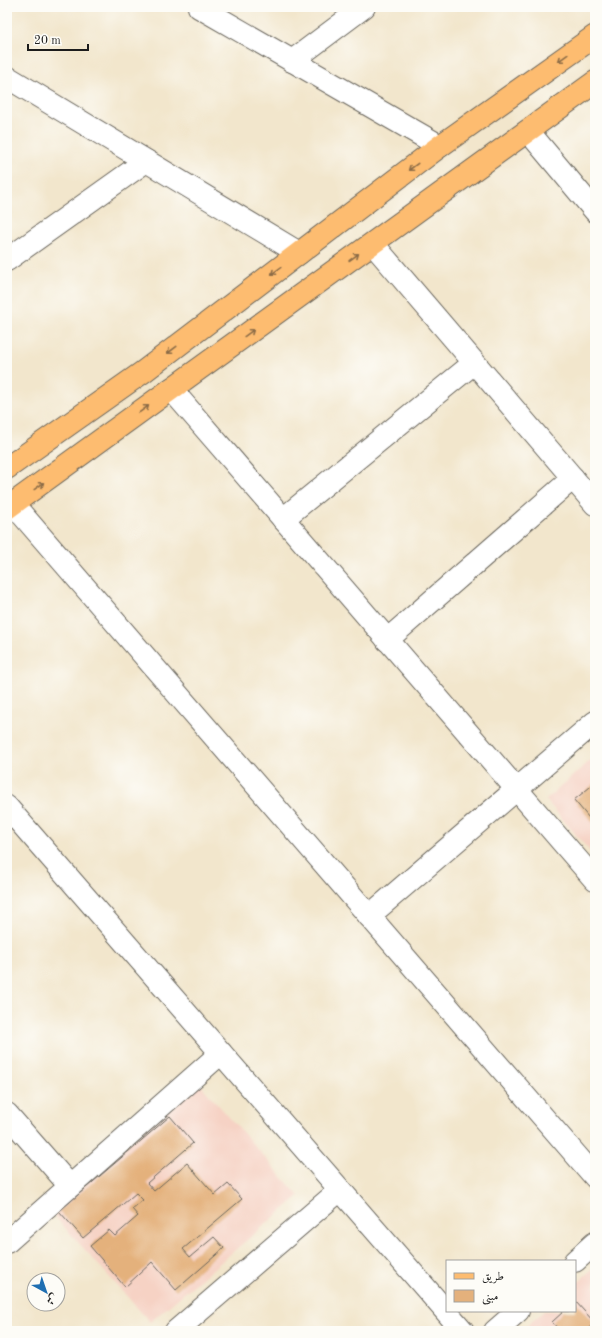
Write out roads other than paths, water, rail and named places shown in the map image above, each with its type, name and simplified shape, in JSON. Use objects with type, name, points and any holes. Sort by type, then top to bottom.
[{"type":"main road","points":[[7,468],[143,372],[440,146],[595,36]]},
{"type":"main road","points":[[10,506],[595,82]]},
{"type":"main road","points":[[143,372],[167,393]]},
{"type":"street","points":[[199,7],[440,146]]},
{"type":"street","points":[[292,61],[364,7]]},
{"type":"street","points":[[7,77],[299,253]]},
{"type":"street","points":[[528,131],[595,211]]},
{"type":"street","points":[[7,260],[146,161]]},
{"type":"street","points":[[373,244],[595,504]]},
{"type":"street","points":[[283,518],[474,363]]},
{"type":"street","points":[[167,393],[283,518],[595,880]]},
{"type":"street","points":[[387,640],[573,478]]},
{"type":"street","points":[[10,506],[595,1177]]},
{"type":"street","points":[[369,916],[595,722]]},
{"type":"street","points":[[7,807],[446,1312]]},
{"type":"street","points":[[7,1242],[221,1053]]},
{"type":"street","points":[[7,1114],[70,1186]]},
{"type":"street","points":[[183,1329],[340,1190]]},
{"type":"street","points":[[576,1260],[595,1243]]},
{"type":"street","points":[[446,1312],[463,1331]]},
{"type":"street","points":[[495,1331],[517,1312]]}]
